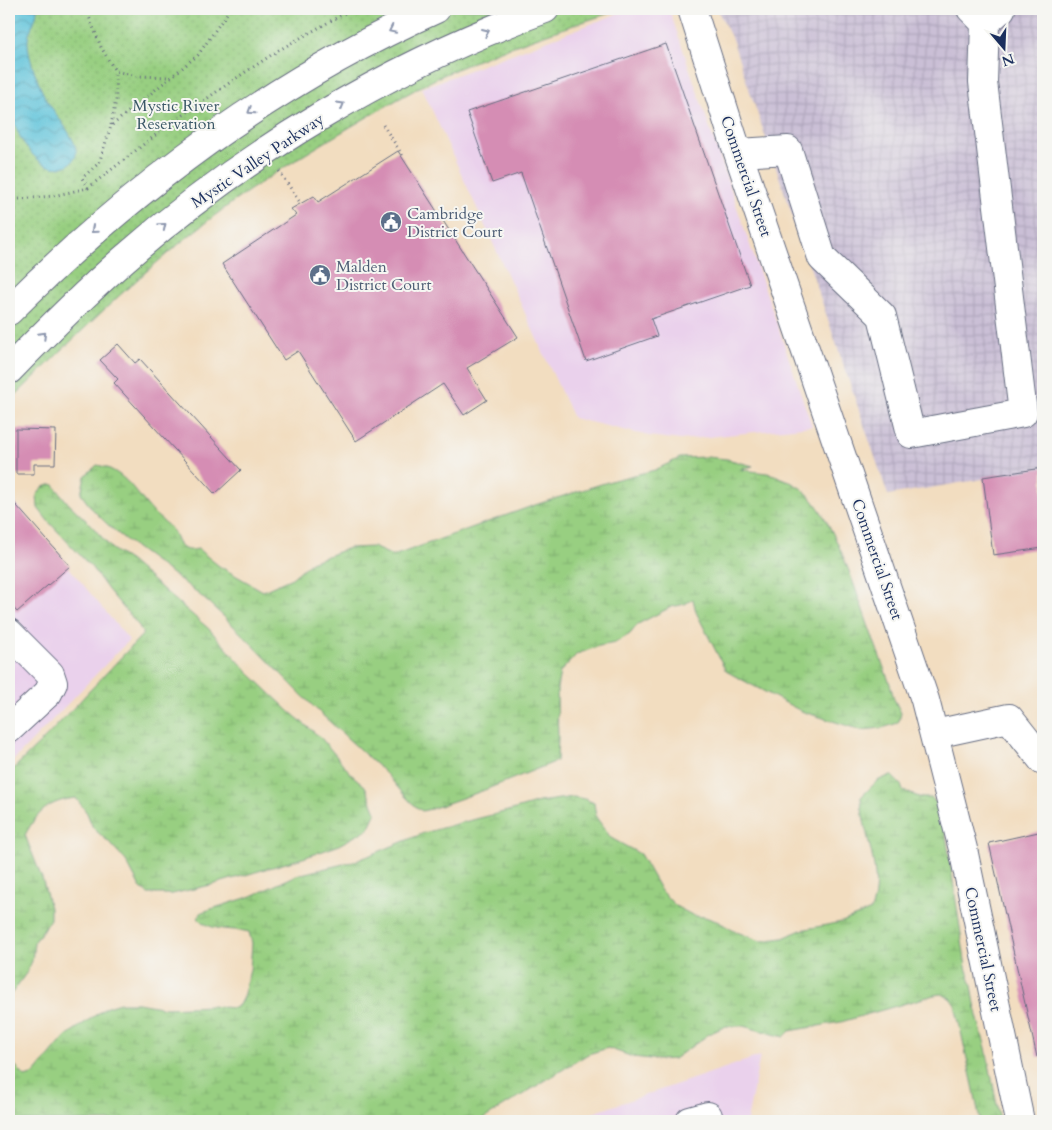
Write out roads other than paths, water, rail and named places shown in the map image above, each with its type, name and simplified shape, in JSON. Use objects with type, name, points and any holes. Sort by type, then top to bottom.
[{"type":"main road","points":[[9,311],[70,251],[151,183],[206,142],[264,102],[316,71],[385,33],[436,9]]},
{"type":"main road","name":"Mystic Valley Parkway","points":[[9,370],[77,302],[129,254],[201,197],[265,151],[348,100],[410,67],[474,37],[545,9]]},
{"type":"main road","name":"Commercial Street","points":[[692,9],[925,700],[963,848],[1020,1121]]},
{"type":"main road","points":[[739,153],[788,150],[822,258],[882,316],[911,434],[1023,413],[983,82],[986,14]]},
{"type":"main road","points":[[9,633],[50,674],[53,683],[48,693],[9,729]]},
{"type":"main road","points":[[935,734],[1009,718],[1043,760]]},
{"type":"main road","points":[[690,1121],[708,1116],[707,1121]]},
{"type":"water","points":[[9,9],[37,9],[28,40],[32,64],[47,101],[69,133],[76,148],[74,159],[63,167],[46,165],[32,154],[21,138],[14,122],[8,81]]},
{"type":"place","name":"Cambridge District Court","points":[[391,222]]},
{"type":"place","name":"Malden District Court","points":[[320,275]]},
{"type":"park label","name":"Mystic River Reservation","points":[[176,114]]}]
